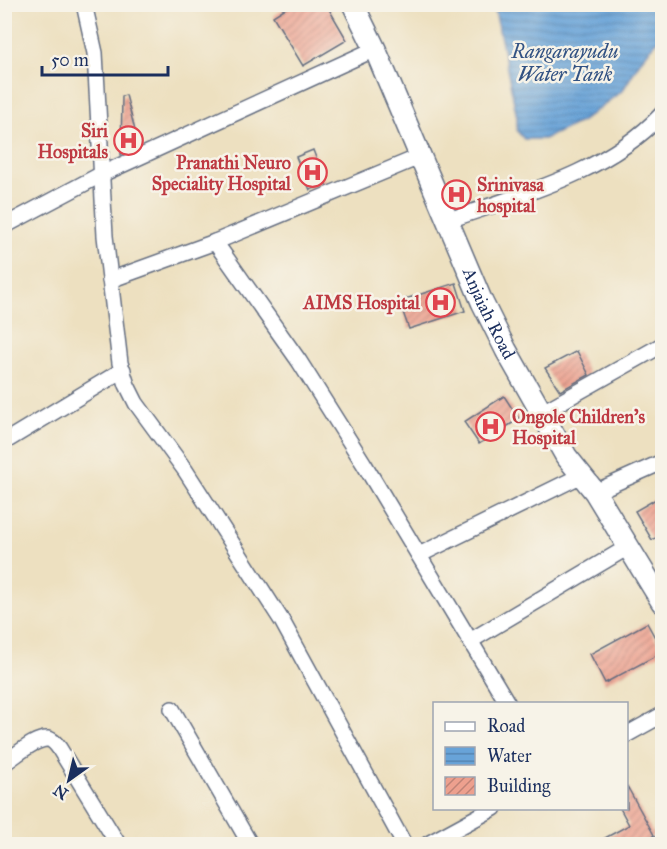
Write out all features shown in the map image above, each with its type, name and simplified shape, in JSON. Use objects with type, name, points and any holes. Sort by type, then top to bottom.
[{"type":"street","points":[[84,4],[95,53],[105,236],[123,370],[136,403],[185,471],[282,621],[404,844]]},
{"type":"street","name":"Anjaiah Road","points":[[354,4],[482,302],[566,456],[588,483],[663,602]]},
{"type":"street","points":[[4,226],[102,174],[375,49]]},
{"type":"street","points":[[446,221],[581,171],[645,132],[663,114]]},
{"type":"street","points":[[110,280],[215,242],[419,157]]},
{"type":"street","points":[[215,242],[299,361],[364,464],[507,702]]},
{"type":"street","points":[[541,413],[661,348]]},
{"type":"street","points":[[4,442],[123,370]]},
{"type":"street","points":[[419,555],[588,483],[663,462]]},
{"type":"street","points":[[470,641],[628,547]]},
{"type":"street","points":[[172,709],[250,844]]},
{"type":"street","points":[[628,734],[663,715]]},
{"type":"street","points":[[4,763],[35,743],[46,739],[54,741],[117,844]]},
{"type":"street","points":[[428,844],[490,810]]},
{"type":"street","points":[[658,844],[663,842]]},
{"type":"water","name":"Rangarayudu Water Tank","points":[[494,5],[661,5],[662,35],[641,60],[623,90],[582,121],[544,139],[524,139],[517,131],[517,117]]},
{"type":"building","points":[[292,4],[326,4],[347,40],[303,66],[273,16]]},
{"type":"building","points":[[126,95],[139,146],[121,154],[122,96]]},
{"type":"building","points":[[313,150],[326,184],[310,190],[296,157]]},
{"type":"building","points":[[456,283],[465,311],[409,329],[399,301]]},
{"type":"building","points":[[577,351],[589,375],[560,391],[545,368]]},
{"type":"building","points":[[504,396],[519,419],[479,444],[464,422]]},
{"type":"building","points":[[663,495],[663,534],[652,540],[635,511]]},
{"type":"building","points":[[647,623],[663,652],[605,683],[590,654]]},
{"type":"building","points":[[628,788],[654,835],[644,844],[594,844],[629,825],[621,810],[628,810]]},
{"type":"place","name":"Siri Hospitals","points":[[129,141]]},
{"type":"place","name":"Pranathi Neuro Speciality Hospital","points":[[312,173]]},
{"type":"place","name":"Srinivasa hospital","points":[[456,195]]},
{"type":"place","name":"AIMS Hospital","points":[[441,303]]},
{"type":"place","name":"Ongole Children's Hospital","points":[[491,427]]}]
